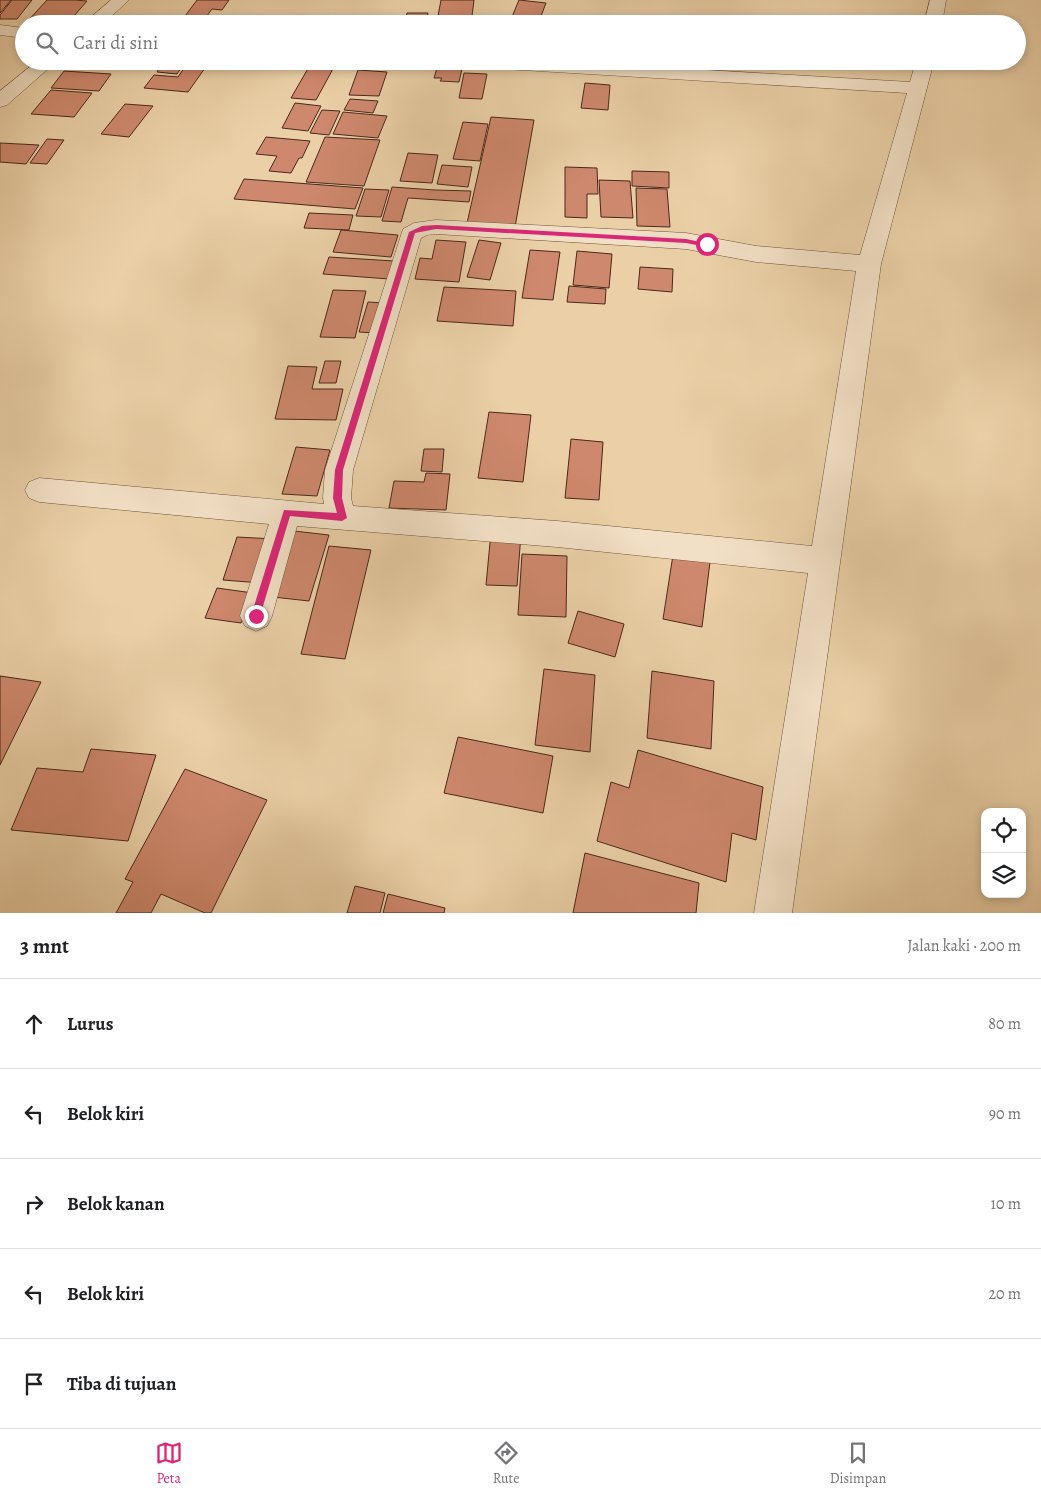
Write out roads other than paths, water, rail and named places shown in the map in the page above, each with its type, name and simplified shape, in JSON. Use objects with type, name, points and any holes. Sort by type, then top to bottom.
[{"type":"street","points":[[103,15],[121,0]]},
{"type":"street","points":[[935,15],[938,0]]},
{"type":"street","points":[[0,30],[15,31]]},
{"type":"street","points":[[0,101],[37,70]]},
{"type":"street","points":[[610,70],[919,88]]},
{"type":"street","points":[[773,913],[870,264],[922,70]]},
{"type":"street","points":[[342,518],[337,498],[339,470],[412,232],[422,228],[436,227],[686,241],[756,254],[870,264]]},
{"type":"street","points":[[39,490],[342,518],[567,535],[825,561]]},
{"type":"street","points":[[256,616],[287,512]]}]
